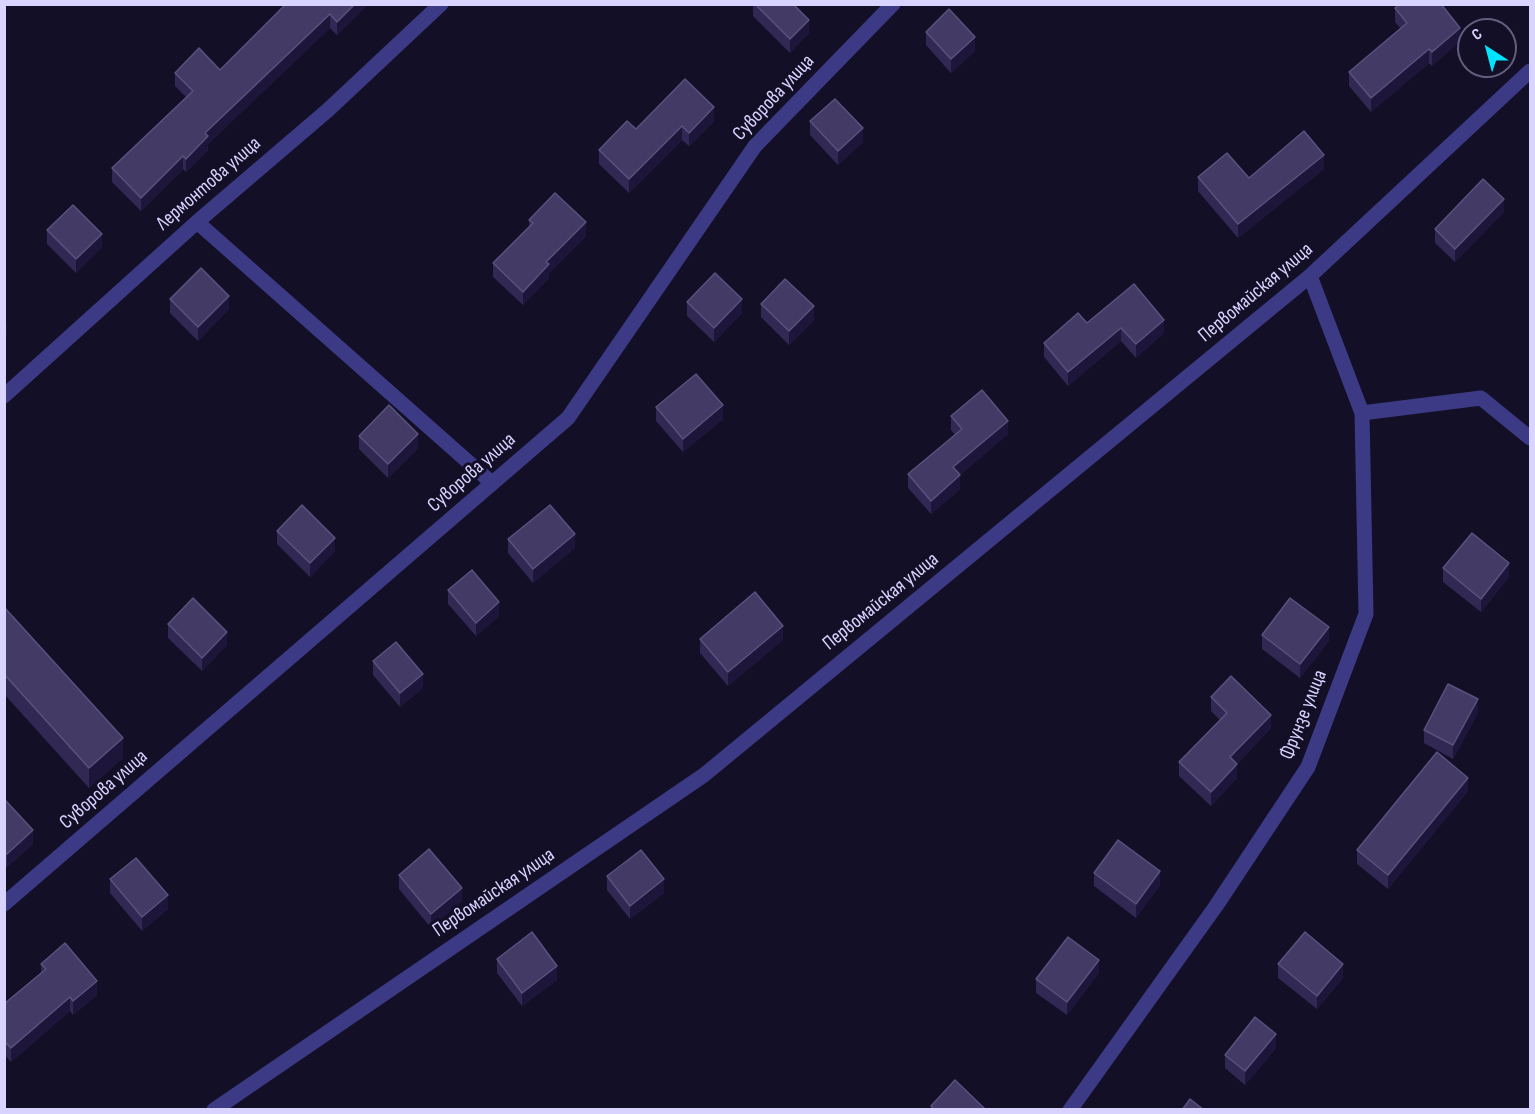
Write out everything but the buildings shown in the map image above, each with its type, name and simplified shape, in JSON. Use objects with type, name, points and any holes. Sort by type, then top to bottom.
[{"type":"street","name":"Лермонтова улица","points":[[4,396],[197,222],[328,110],[441,4]]},
{"type":"street","name":"Суворова улица","points":[[4,904],[568,418],[755,146],[893,4]]},
{"type":"street","name":"Первомайская улица","points":[[214,1110],[704,775],[1310,276],[1530,71]]},
{"type":"street","points":[[197,222],[492,483]]},
{"type":"street","name":"Фрунзе улица","points":[[1070,1110],[1216,906],[1308,767],[1366,614],[1362,413],[1310,276]]},
{"type":"street","points":[[1362,413],[1481,398],[1530,438]]}]
